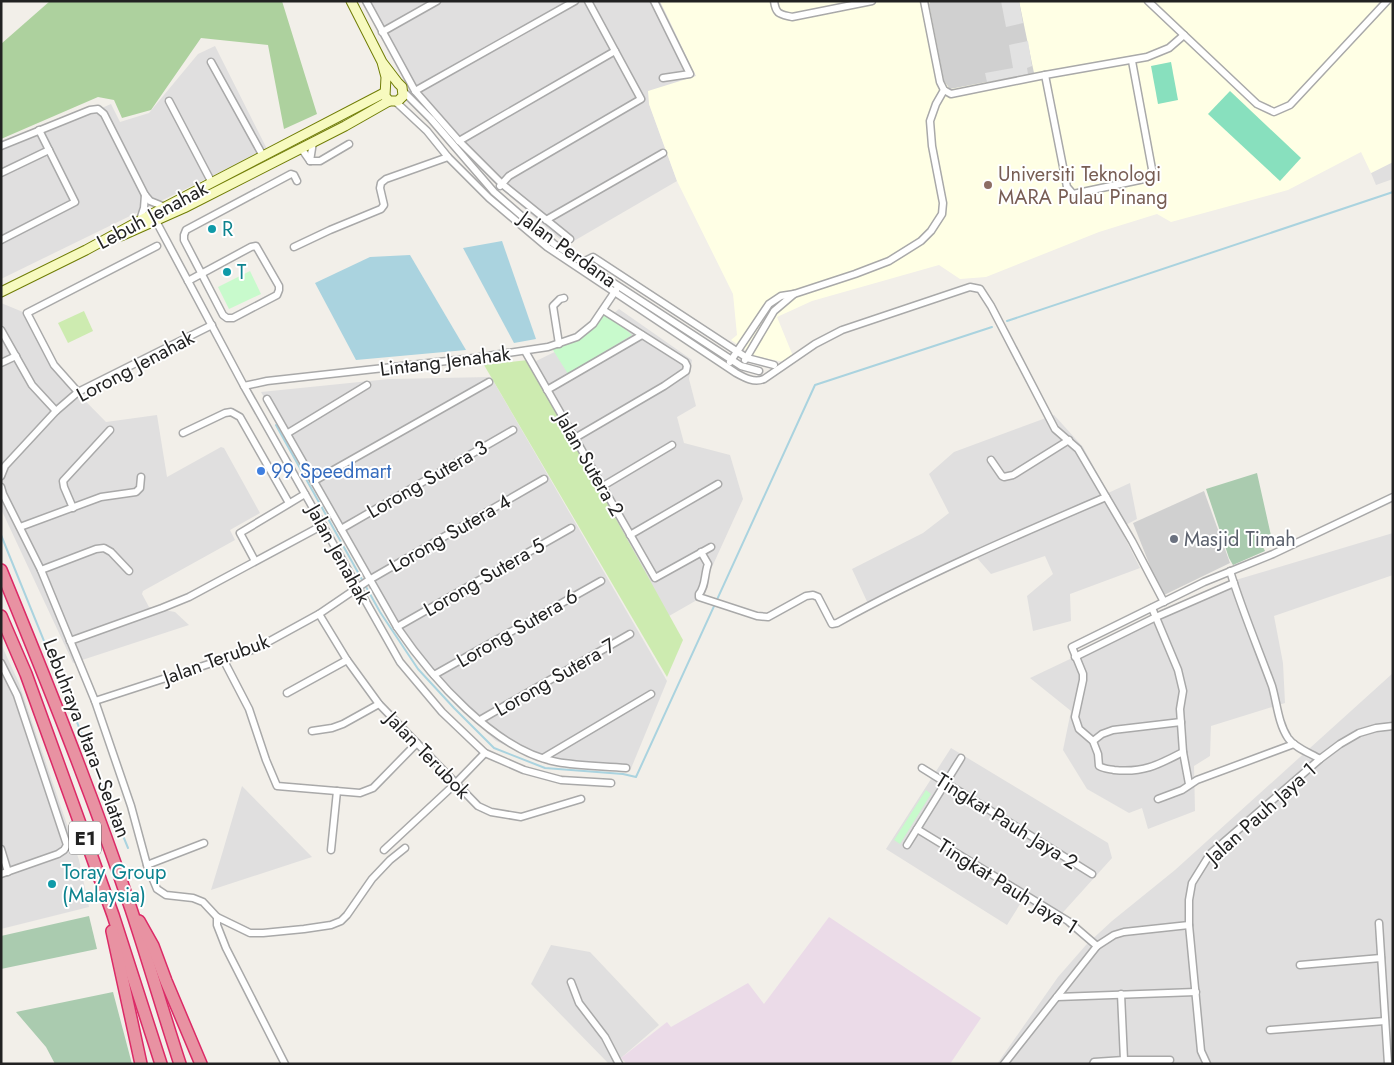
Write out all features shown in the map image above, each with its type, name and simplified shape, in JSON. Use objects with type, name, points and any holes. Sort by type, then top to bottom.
[{"type":"highway","name":"Lebuhraya Utara–Selatan","points":[[1,570],[46,678],[131,909],[180,1064]]},
{"type":"highway","name":"Lebuhraya Utara–Selatan","points":[[1,616],[26,674],[113,915],[161,1064]]},
{"type":"highway","points":[[131,909],[153,946],[201,1064]]},
{"type":"highway","points":[[113,915],[112,930],[116,952],[142,1064]]},
{"type":"street","points":[[351,1],[382,62],[404,92],[401,99],[389,96]]},
{"type":"street","points":[[366,1],[415,91],[459,141],[502,184],[570,239]]},
{"type":"street","points":[[382,32],[436,1]]},
{"type":"street","points":[[415,91],[575,1]]},
{"type":"street","points":[[489,198],[510,176],[641,99],[588,1]]},
{"type":"street","points":[[654,1],[690,74],[662,78]]},
{"type":"street","points":[[774,1],[775,9],[779,14],[792,17],[872,1]]},
{"type":"street","points":[[924,1],[940,82],[944,90],[951,94],[1045,74],[1132,61],[1157,54],[1169,48],[1184,35]]},
{"type":"street","points":[[1148,1],[1257,104],[1274,112],[1290,105],[1387,1]]},
{"type":"street","points":[[459,141],[615,51]]},
{"type":"street","points":[[1045,74],[1067,187],[1073,194],[1149,178],[1152,175],[1132,61]]},
{"type":"street","points":[[211,62],[263,156]]},
{"type":"street","points":[[382,62],[389,96]]},
{"type":"street","points":[[389,96],[393,82],[398,83]]},
{"type":"street","points":[[727,367],[769,304],[781,296],[794,294],[889,261],[921,240],[938,222],[942,214],[943,203],[932,146],[930,121],[936,104],[944,90]]},
{"type":"street","name":"Jalan Perdana","points":[[404,92],[494,192],[554,244],[741,366],[759,371]]},
{"type":"street","name":"Lebuh Jenahak","points":[[86,250],[156,221],[313,142],[389,96]]},
{"type":"street","name":"Lebuh Jenahak","points":[[86,250],[263,156],[389,96]]},
{"type":"street","name":"Jalan Perdana","points":[[389,96],[427,131],[448,157],[489,198],[546,247],[736,373],[751,380],[760,380],[822,340],[842,330],[970,287],[976,287],[984,293],[992,306],[1055,429],[1069,440]]},
{"type":"street","points":[[169,101],[212,183]]},
{"type":"street","points":[[1,146],[90,110],[98,109],[104,114],[144,195],[150,201],[165,207]]},
{"type":"street","points":[[1,240],[75,202],[39,130]]},
{"type":"street","points":[[310,161],[313,142]]},
{"type":"street","points":[[310,161],[320,161],[349,144]]},
{"type":"street","points":[[301,148],[310,161]]},
{"type":"street","points":[[1,173],[49,150]]},
{"type":"street","points":[[546,220],[663,153]]},
{"type":"street","points":[[294,247],[381,209],[384,205],[380,188],[381,182],[386,179],[448,157]]},
{"type":"street","points":[[188,281],[200,274],[251,247],[256,246],[279,286],[277,295],[233,318],[227,318],[223,315],[200,274],[184,240],[184,235],[186,230],[291,174],[294,175],[297,181]]},
{"type":"street","points":[[140,220],[144,208],[144,195]]},
{"type":"street","name":"Jalan Jenahak","points":[[156,221],[244,386],[400,662],[442,712],[485,753],[524,770],[560,780],[611,783]]},
{"type":"street","points":[[78,392],[54,365],[27,313],[157,246]]},
{"type":"street","points":[[1,292],[86,250]]},
{"type":"street","points":[[583,262],[593,256],[747,358],[774,365]]},
{"type":"street","name":"Lintang Jenahak","points":[[244,386],[267,381],[525,351],[559,344],[577,337],[593,324],[619,286]]},
{"type":"street","points":[[736,373],[774,312],[794,294]]},
{"type":"street","points":[[559,344],[553,306],[560,299],[564,298]]},
{"type":"street","points":[[575,438],[681,376],[686,371],[687,366],[685,362],[604,310]]},
{"type":"street","name":"Lorong Jenahak","points":[[1,476],[5,466],[56,411],[78,392],[212,325]]},
{"type":"street","points":[[1,330],[32,385],[56,411]]},
{"type":"street","points":[[548,390],[642,335]]},
{"type":"street","name":"Jalan Sutera 2","points":[[525,351],[655,578],[702,552]]},
{"type":"street","points":[[1,363],[16,356]]},
{"type":"street","points":[[314,481],[489,382]]},
{"type":"street","points":[[288,433],[367,385]]},
{"type":"street","points":[[267,399],[397,627],[414,653],[456,699],[480,720],[517,747],[544,758],[556,762],[626,768]]},
{"type":"street","points":[[183,433],[225,413],[231,412],[240,417],[289,503]]},
{"type":"street","points":[[73,508],[63,481],[110,430]]},
{"type":"street","name":"Lorong Sutera 3","points":[[341,528],[513,430]]},
{"type":"street","points":[[991,460],[1002,476],[1007,477],[1069,440],[1078,450],[1132,541],[1164,602]]},
{"type":"street","points":[[602,486],[672,445]]},
{"type":"street","points":[[20,528],[100,497],[136,492],[140,488],[142,477]]},
{"type":"street","name":"Lorong Sutera 4","points":[[357,588],[544,479]]},
{"type":"street","points":[[630,535],[718,484]]},
{"type":"street","points":[[1,487],[41,570],[95,701],[157,889],[166,895],[193,898],[203,902],[216,917],[250,933],[331,925],[341,921],[347,915],[377,874],[405,848]]},
{"type":"street","points":[[255,561],[240,533],[305,494]]},
{"type":"street","points":[[710,547],[702,552],[708,564],[704,576],[704,584],[698,594],[700,597],[757,616],[768,616],[806,596],[813,595],[818,597],[832,624],[983,549],[1106,497]]},
{"type":"street","points":[[1183,752],[1142,770],[1126,771],[1099,766],[1098,754],[1093,741],[1079,729],[1075,717],[1083,674],[1072,647],[1230,570],[1273,554],[1393,497]]},
{"type":"street","points":[[70,641],[189,597],[323,525]]},
{"type":"street","name":"Lorong Sutera 5","points":[[397,627],[571,528]]},
{"type":"street","points":[[41,570],[96,549],[104,548],[111,552],[129,571]]},
{"type":"street","points":[[1230,570],[1288,738],[1294,744],[1320,759]]},
{"type":"street","name":"Lorong Sutera 6","points":[[434,676],[601,581]]},
{"type":"street","points":[[1075,657],[1156,617],[1234,583]]},
{"type":"street","name":"Jalan Terubuk","points":[[95,701],[255,649],[319,614],[357,588]]},
{"type":"street","points":[[1152,608],[1178,670],[1183,691],[1180,709],[1183,752],[1189,784]]},
{"type":"street","name":"Jalan Terubok","points":[[319,614],[347,660],[379,704],[478,806],[491,812],[514,817],[537,813],[581,799]]},
{"type":"street","name":"Lorong Sutera 7","points":[[480,720],[630,634]]},
{"type":"street","points":[[223,660],[249,709],[277,786],[360,793],[373,788],[417,743]]},
{"type":"street","points":[[287,693],[347,660]]},
{"type":"street","points":[[1,663],[17,695],[67,845],[58,854],[5,873],[1,849]]},
{"type":"street","points":[[544,758],[651,694]]},
{"type":"street","points":[[312,731],[332,728],[342,724],[379,704]]},
{"type":"street","points":[[1093,741],[1102,734],[1113,730],[1181,722]]},
{"type":"street","name":"Jalan Pauh Jaya 1","points":[[1207,1064],[1201,1051],[1189,925],[1188,900],[1192,883],[1210,854],[1320,759],[1359,733],[1393,726]]},
{"type":"street","points":[[1158,799],[1182,790],[1189,784],[1294,744]]},
{"type":"street","points":[[384,850],[455,784],[485,753]]},
{"type":"street","points":[[907,845],[961,758]]},
{"type":"street","name":"Tingkat Pauh Jaya 2","points":[[922,768],[1092,874]]},
{"type":"street","points":[[331,850],[337,791]]},
{"type":"street","name":"Tingkat Pauh Jaya 1","points":[[917,829],[1068,921],[1098,946]]},
{"type":"street","points":[[148,865],[204,844]]},
{"type":"street","points":[[216,917],[217,925],[226,948],[285,1064]]},
{"type":"street","points":[[1379,923],[1388,1064]]},
{"type":"street","points":[[1004,1064],[1098,946],[1114,935],[1124,932],[1189,925]]},
{"type":"street","points":[[1300,965],[1381,958]]},
{"type":"street","points":[[571,982],[580,1003],[606,1037],[619,1064]]},
{"type":"street","points":[[1057,997],[1196,992]]},
{"type":"street","points":[[1121,994],[1124,1060]]},
{"type":"street","points":[[1270,1030],[1385,1020]]},
{"type":"street","points":[[1093,1064],[1094,1062],[1124,1060],[1170,1060]]},
{"type":"shaded area","points":[[362,1],[660,1],[696,76],[649,104],[677,181],[567,245],[492,181],[411,92]]},
{"type":"shaded area","name":"Universiti Teknologi MARA Pulau Pinang","points":[[660,1],[1393,1],[1393,162],[1371,173],[1361,152],[1288,190],[1171,222],[1157,214],[1099,232],[986,277],[960,279],[939,265],[812,301],[777,317],[793,356],[784,362],[755,356],[731,340],[737,335],[733,294],[677,181],[649,104],[648,91],[696,76]]},
{"type":"shaded area","points":[[931,1],[1019,1],[1034,73],[950,89],[944,81],[929,4]]},
{"type":"shaded area","points":[[1001,1],[1019,1],[1023,23],[1006,27]]},
{"type":"shaded area","points":[[1028,41],[1032,66],[1027,68],[1028,74],[987,82],[985,73],[1013,68],[1009,45]]},
{"type":"shaded area","points":[[215,46],[267,149],[1,279],[1,151],[111,104],[120,122],[149,113],[198,54]]},
{"type":"shaded area","points":[[1393,162],[1393,179],[1376,185],[1371,173]]},
{"type":"shaded area","points":[[1,303],[23,312],[49,364],[106,422],[157,415],[167,477],[221,447],[224,448],[260,513],[230,530],[235,540],[143,591],[142,594],[149,607],[175,612],[189,625],[73,663],[1,509]]},
{"type":"shaded area","points":[[619,309],[692,360],[689,379],[696,406],[677,417],[684,443],[730,455],[743,499],[697,600],[669,616],[528,365],[585,337]]},
{"type":"shaded area","points":[[491,377],[667,681],[630,771],[545,763],[496,741],[458,707],[407,646],[261,392],[389,379]]},
{"type":"shaded area","points":[[1054,415],[1083,447],[1108,493],[1130,483],[1137,519],[1120,528],[1140,568],[1070,594],[1071,621],[1033,631],[1027,596],[1053,574],[1045,556],[991,574],[977,558],[870,608],[852,569],[923,533],[949,513],[929,474],[954,452]]},
{"type":"shaded area","points":[[1257,473],[1272,540],[1262,545],[1265,551],[1233,565],[1206,489]]},
{"type":"shaded area","points":[[1204,491],[1230,563],[1162,596],[1133,523]]},
{"type":"shaded area","points":[[1393,533],[1393,575],[1274,616],[1283,663],[1285,703],[1211,726],[1210,756],[1194,766],[1195,811],[1148,829],[1142,808],[1129,813],[1087,789],[1063,750],[1071,711],[1030,678],[1239,579]]},
{"type":"shaded area","points":[[1,644],[19,683],[79,860],[89,907],[1,929]]},
{"type":"shaded area","points":[[1393,673],[1393,1064],[997,1064],[1058,977],[1086,945],[1112,921],[1175,870]]},
{"type":"shaded area","points":[[951,748],[1108,843],[1112,858],[1057,919],[1022,901],[1007,925],[886,849]]},
{"type":"shaded area","points":[[242,786],[312,857],[211,890],[222,854]]},
{"type":"shaded area","points":[[89,916],[97,949],[1,969],[1,936]]},
{"type":"shaded area","points":[[829,917],[981,1018],[950,1064],[627,1064],[621,1058],[667,1022],[671,1027],[748,983],[764,1004]]},
{"type":"shaded area","points":[[551,945],[590,952],[659,1025],[614,1064],[609,1064],[531,984]]},
{"type":"shaded area","points":[[113,992],[132,1064],[55,1064],[46,1047],[16,1012]]},
{"type":"green space","points":[[50,1],[282,1],[317,114],[284,129],[268,45],[201,38],[151,110],[122,118],[114,100],[98,97],[1,139],[1,44]]},
{"type":"green space","points":[[1171,62],[1178,100],[1158,104],[1151,66]]},
{"type":"green space","points":[[1230,91],[1301,158],[1280,181],[1208,114]]},
{"type":"green space","points":[[250,271],[261,294],[229,309],[218,287]]},
{"type":"green space","points":[[603,310],[632,335],[568,374],[553,350],[577,337]]},
{"type":"green space","points":[[84,311],[93,331],[68,343],[58,323]]},
{"type":"green space","points":[[528,360],[683,640],[667,677],[484,365]]},
{"type":"green space","points":[[926,790],[931,794],[900,844],[894,840]]},
{"type":"water","points":[[502,241],[536,339],[514,343],[463,248]]},
{"type":"water","points":[[410,255],[466,350],[356,360],[315,283],[370,257]]},
{"type":"waterway","points":[[1007,321],[1393,192]]},
{"type":"waterway","points":[[276,425],[380,612],[418,669],[494,748],[545,768],[623,774],[636,777],[815,385],[992,327]]},
{"type":"waterway","points":[[1,535],[128,848]]},
{"type":"place","name":"Universiti Teknologi MARA Pulau Pinang","points":[[988,185]]},
{"type":"place","name":"R","points":[[212,229]]},
{"type":"place","name":"T","points":[[227,272]]},
{"type":"place","name":"99 Speedmart","points":[[261,471]]},
{"type":"place","name":"Masjid Timah","points":[[1174,539]]},
{"type":"place","name":"Toray Group (Malaysia)","points":[[52,884]]}]
